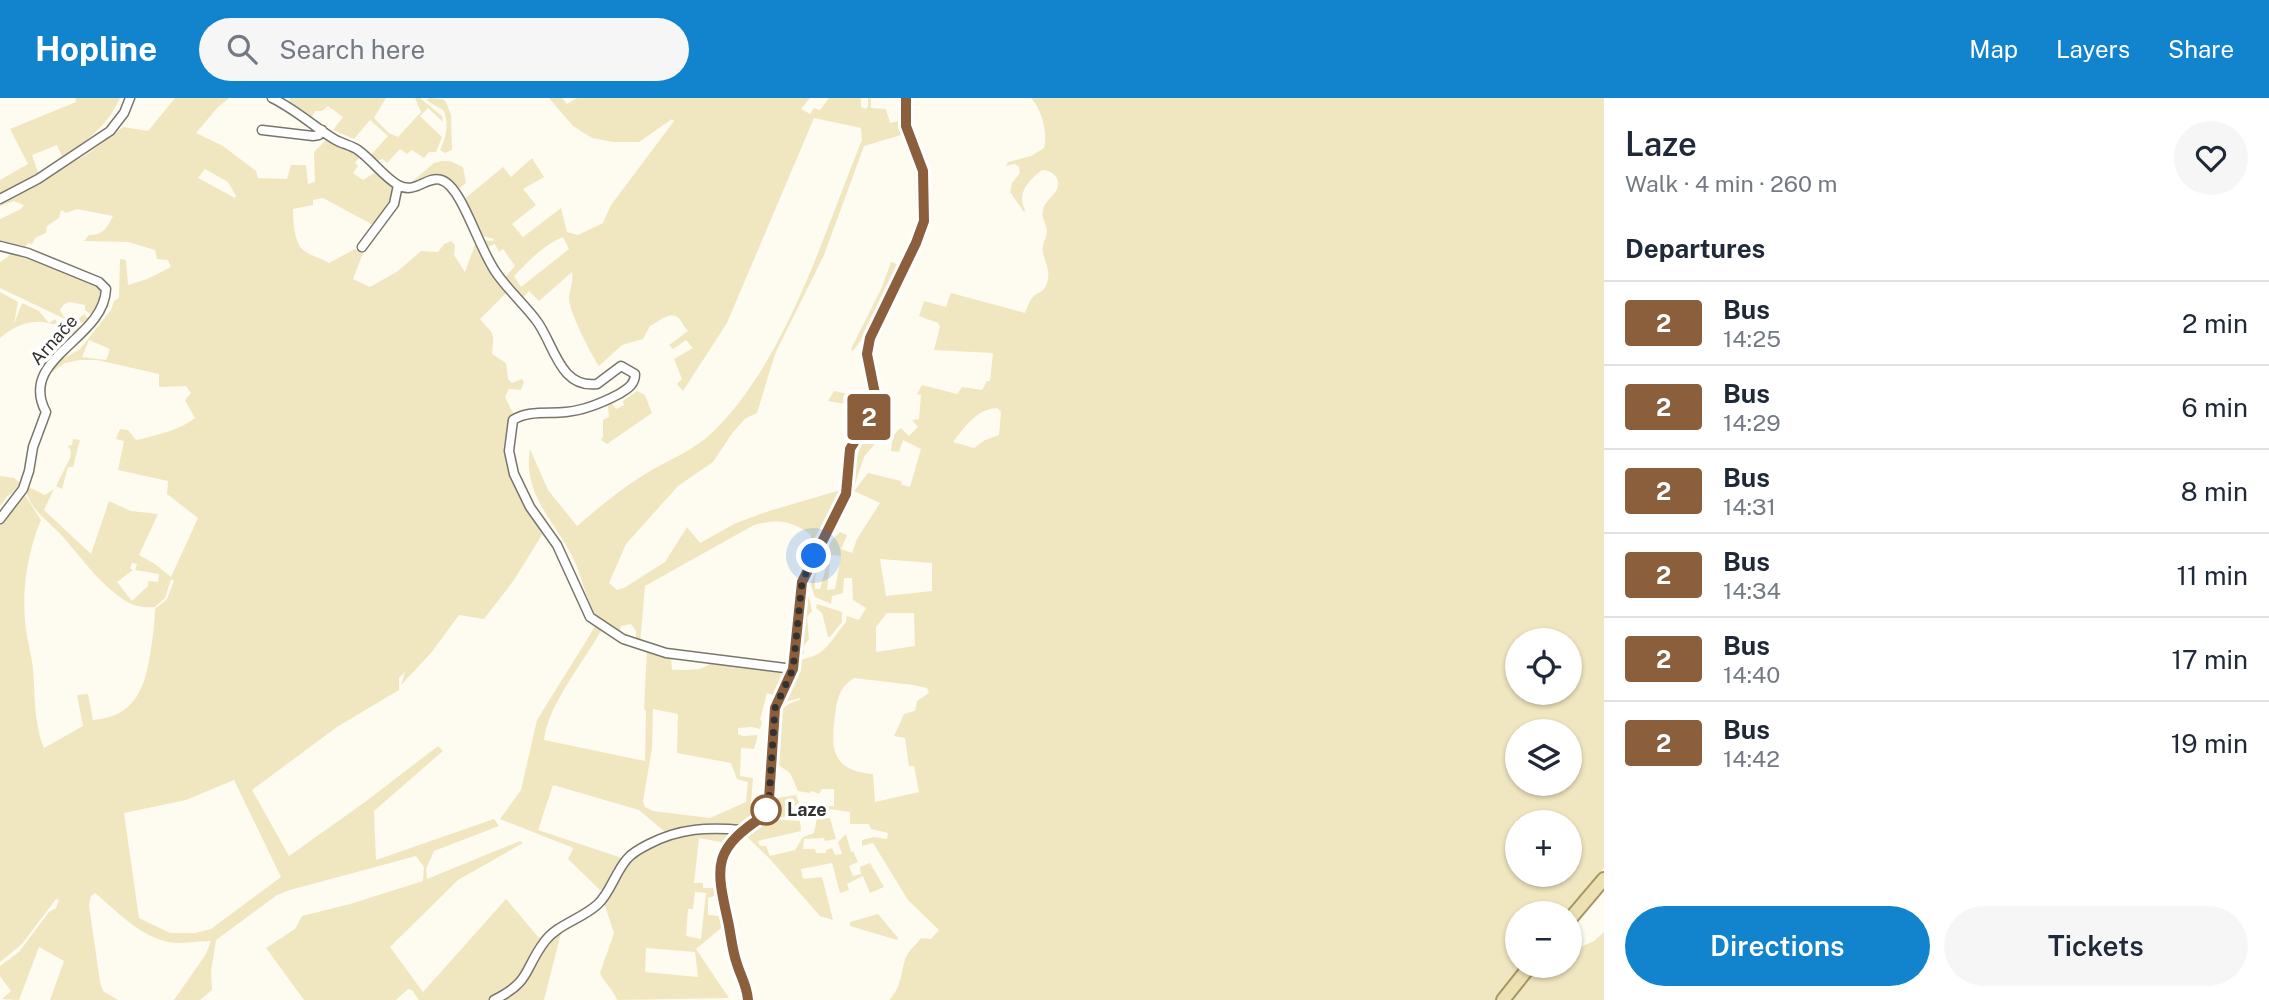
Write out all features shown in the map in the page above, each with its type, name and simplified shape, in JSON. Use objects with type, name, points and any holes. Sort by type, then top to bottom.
[{"type":"main road","points":[[1582,905],[1604,879]]},
{"type":"main road","points":[[1503,1000],[1520,978]]},
{"type":"street","points":[[0,199],[38,179],[110,131],[124,113],[130,98]]},
{"type":"street","points":[[272,98],[289,106],[335,140],[357,149],[398,185],[412,188],[434,179],[449,183],[495,271],[536,320],[559,365],[575,381],[597,384],[621,366],[635,374],[635,380],[628,388],[599,405],[568,412],[522,414],[513,421],[509,452],[514,474],[530,507],[558,545],[590,617],[623,639],[666,653],[793,669]]},
{"type":"street","points":[[748,1000],[747,985],[733,949],[721,894],[719,863],[726,848],[743,830],[765,815],[769,799],[775,708],[793,669],[802,582],[846,494],[850,449],[877,404],[867,354],[870,338],[924,221],[923,171],[906,126],[906,98]]},
{"type":"street","points":[[262,130],[313,136],[319,135],[322,130]]},
{"type":"street","points":[[362,247],[394,204],[398,185]]},
{"type":"street","name":"Arnače","points":[[0,246],[28,253],[99,282],[106,289],[106,297],[89,326],[48,367],[38,382],[40,402],[46,412],[33,447],[23,489],[0,519]]},
{"type":"street","points":[[494,1000],[515,988],[524,979],[545,940],[601,901],[628,858],[640,849],[664,837],[688,830],[743,830]]},
{"type":"shaded area","points":[[75,98],[120,98],[103,125],[63,158],[57,145],[32,155],[39,175],[0,198],[0,180],[28,164],[10,129],[76,102]]},
{"type":"shaded area","points":[[175,98],[229,98],[196,133],[223,146],[256,171],[258,178],[287,179],[291,165],[306,165],[308,184],[315,182],[314,152],[328,138],[361,155],[355,163],[358,166],[353,173],[363,180],[379,170],[394,186],[395,199],[375,226],[323,198],[313,200],[313,205],[293,209],[296,235],[302,249],[329,263],[355,249],[363,253],[353,279],[370,287],[398,271],[421,251],[438,252],[444,244],[451,241],[455,245],[454,255],[465,272],[477,239],[490,270],[507,292],[480,319],[492,334],[492,354],[506,363],[508,379],[512,383],[522,379],[524,382],[521,390],[509,389],[505,397],[516,419],[512,468],[545,530],[514,580],[484,619],[459,615],[431,653],[401,685],[405,672],[399,678],[399,690],[337,727],[252,790],[289,856],[438,746],[443,751],[374,811],[376,860],[494,819],[499,826],[434,851],[426,869],[427,879],[520,841],[523,843],[458,880],[390,947],[423,992],[506,899],[539,938],[547,933],[531,963],[518,980],[490,1000],[419,1000],[412,990],[408,989],[396,1000],[304,1000],[266,948],[295,929],[302,916],[423,881],[424,867],[416,856],[277,895],[216,940],[211,972],[212,990],[200,1000],[174,1000],[206,954],[211,941],[178,943],[154,938],[133,925],[95,893],[91,896],[89,905],[100,982],[103,991],[118,1000],[50,1000],[64,961],[39,947],[19,1000],[2,999],[11,991],[0,976],[0,966],[19,952],[49,912],[56,908],[59,900],[56,899],[22,944],[0,962],[0,521],[23,492],[41,520],[27,569],[24,607],[37,719],[44,748],[83,726],[77,695],[88,694],[93,720],[108,718],[129,706],[142,687],[146,675],[155,609],[167,599],[174,581],[171,579],[165,598],[155,607],[141,607],[129,603],[102,582],[41,515],[27,495],[25,487],[45,495],[54,489],[44,510],[91,554],[109,501],[131,511],[158,514],[139,555],[171,577],[198,518],[167,494],[168,481],[118,470],[124,441],[116,439],[120,429],[128,430],[136,440],[174,429],[195,418],[185,400],[191,393],[186,386],[159,387],[159,374],[97,360],[65,363],[49,374],[61,360],[80,349],[111,310],[114,301],[119,298],[120,259],[126,260],[128,285],[171,267],[168,260],[157,259],[155,250],[128,242],[84,241],[89,235],[104,230],[113,216],[77,209],[66,213],[61,210],[59,218],[47,226],[46,233],[35,238],[32,244],[28,243],[24,249],[0,243],[0,219],[24,205],[14,201],[0,206],[0,202],[86,155],[123,127],[148,131]],"holes":[[[205,169],[228,182],[235,198],[198,178]],[[89,340],[110,349],[106,360],[82,357]],[[132,563],[137,564],[135,570],[159,574],[158,582],[148,581],[148,586],[132,601],[117,582],[133,570],[130,568]],[[234,780],[281,877],[211,929],[195,933],[170,933],[139,918],[124,813],[186,800]]]},
{"type":"shaded area","points":[[290,98],[386,98],[374,118],[389,133],[398,137],[421,112],[415,98],[420,98],[442,116],[443,122],[428,108],[420,116],[442,137],[436,152],[429,152],[424,158],[412,150],[407,154],[400,149],[387,163],[383,159],[375,162],[369,157],[388,136],[370,120],[354,139],[333,130],[343,117],[328,106],[322,111],[315,111],[311,119],[289,105]]},
{"type":"shaded area","points":[[429,98],[446,102],[451,115],[452,150],[445,153],[440,150],[446,131],[444,111],[426,100]]},
{"type":"shaded area","points":[[549,98],[562,98],[567,104],[577,98],[810,98],[801,109],[810,114],[814,108],[820,110],[829,98],[861,98],[861,107],[866,109],[868,98],[871,98],[871,108],[886,109],[890,123],[903,120],[917,162],[922,190],[921,218],[917,233],[914,160],[901,135],[864,146],[824,255],[775,354],[757,413],[746,418],[733,432],[713,462],[678,486],[626,544],[609,583],[617,590],[624,588],[665,562],[687,527],[700,543],[736,523],[844,489],[798,584],[796,581],[811,535],[784,522],[754,525],[645,586],[640,644],[636,643],[636,631],[631,624],[621,626],[619,636],[602,622],[592,608],[573,558],[535,494],[529,465],[530,449],[548,490],[577,526],[627,486],[689,450],[713,432],[739,402],[762,369],[801,294],[862,140],[861,128],[814,118],[727,323],[683,391],[677,384],[682,379],[674,359],[693,348],[686,340],[673,349],[669,345],[688,331],[677,317],[661,319],[650,326],[643,339],[622,345],[599,366],[570,305],[572,272],[539,301],[529,291],[522,299],[516,295],[517,291],[505,277],[515,266],[503,249],[499,252],[495,244],[484,249],[483,240],[494,239],[481,236],[462,201],[503,167],[511,177],[532,158],[544,177],[523,189],[536,205],[512,224],[523,237],[561,208],[567,232],[578,235],[603,223],[611,205],[674,121],[672,119],[639,142],[613,142],[592,138],[573,126]],"holes":[[[563,237],[569,249],[521,287],[514,276],[556,240]]]},
{"type":"shaded area","points":[[1031,98],[1604,98],[1604,868],[1575,901],[1505,901],[1505,978],[1512,978],[1495,1000],[889,1000],[899,985],[909,952],[921,938],[931,939],[939,930],[908,900],[873,843],[862,846],[862,840],[874,837],[887,839],[888,833],[871,829],[869,824],[850,824],[850,812],[830,809],[829,815],[779,817],[776,811],[777,798],[796,795],[800,806],[812,813],[816,806],[834,806],[834,789],[822,789],[819,794],[798,791],[790,773],[774,762],[775,724],[782,709],[800,700],[784,702],[777,712],[791,678],[799,673],[798,660],[821,651],[846,622],[847,616],[859,620],[866,608],[853,600],[852,578],[844,578],[843,593],[832,596],[831,604],[815,597],[808,577],[822,549],[840,532],[847,535],[841,549],[852,553],[857,539],[880,503],[854,491],[868,473],[901,481],[902,485],[910,487],[921,449],[903,440],[899,452],[891,451],[894,435],[898,430],[901,428],[909,436],[918,427],[912,420],[919,419],[921,395],[917,394],[922,385],[957,394],[962,387],[982,390],[987,381],[990,381],[993,353],[934,350],[940,327],[938,323],[919,316],[924,301],[946,307],[951,293],[1025,313],[1032,298],[1046,286],[1048,270],[1043,249],[1047,231],[1043,213],[1044,206],[1057,189],[1057,179],[1052,173],[1042,170],[1033,178],[1023,193],[1024,212],[1010,192],[1012,183],[1020,173],[1019,167],[1015,164],[1006,166],[1008,162],[1031,156],[1044,148],[1045,129],[1041,115]],"holes":[[[997,408],[1001,412],[999,435],[974,448],[953,442],[972,419],[989,409]],[[831,555],[841,556],[835,589],[827,590]],[[820,559],[828,560],[820,589],[815,589]],[[880,559],[932,563],[932,591],[886,596]],[[887,613],[914,613],[915,646],[876,652],[876,627]],[[854,678],[927,688],[929,693],[917,701],[915,711],[904,714],[894,736],[905,738],[909,766],[914,766],[919,792],[875,802],[873,774],[849,768],[837,757],[833,739],[838,699],[845,686]]]},
{"type":"shaded area","points":[[450,161],[463,167],[466,183],[456,191],[444,178],[407,186],[434,163]]},
{"type":"shaded area","points":[[17,250],[87,278],[100,287],[102,296],[92,315],[85,310],[85,305],[70,302],[64,304],[60,310],[65,319],[0,288],[0,262]]},
{"type":"shaded area","points":[[891,262],[901,266],[899,270],[896,269],[896,275],[871,327],[853,351],[851,349],[882,287]]},
{"type":"shaded area","points":[[0,292],[18,302],[14,324],[22,303],[39,311],[49,323],[55,319],[59,325],[60,321],[63,321],[65,327],[67,324],[82,326],[84,323],[76,321],[84,314],[89,319],[75,337],[57,325],[38,322],[18,326],[0,338]]},
{"type":"shaded area","points":[[637,391],[645,395],[652,413],[607,444],[601,440],[603,420],[609,417],[610,401],[616,409],[624,405],[623,401]]},
{"type":"shaded area","points":[[834,391],[873,399],[849,445],[852,408],[851,405],[828,401]]},
{"type":"shaded area","points":[[878,411],[883,415],[886,424],[874,429],[872,436],[878,440],[864,457],[853,490],[857,458]]},
{"type":"shaded area","points":[[73,439],[80,440],[73,467],[68,467],[62,489],[56,486],[70,458],[71,451],[68,446],[72,445]]},
{"type":"shaded area","points":[[0,476],[14,478],[20,483],[23,481],[0,506]]},
{"type":"shaded area","points":[[806,583],[812,611],[807,617],[809,639],[803,647],[802,655],[800,647]]},
{"type":"shaded area","points":[[817,604],[842,612],[842,622],[830,637],[822,613],[816,608]]},
{"type":"shaded area","points":[[596,625],[602,629],[559,698],[544,740],[645,761],[647,649],[671,656],[672,670],[699,669],[712,661],[782,671],[786,675],[776,696],[767,693],[760,729],[738,728],[738,734],[743,736],[758,735],[754,749],[741,748],[740,776],[753,778],[751,803],[765,804],[759,814],[741,827],[688,827],[666,833],[639,810],[553,785],[538,830],[625,859],[605,889],[600,890],[568,859],[573,849],[571,847],[500,819],[521,790],[537,720]],"holes":[[[653,709],[678,714],[677,753],[731,763],[737,779],[748,782],[746,802],[710,818],[653,811],[645,807],[643,801],[652,748]]]},
{"type":"shaded area","points":[[817,818],[830,818],[836,839],[804,839],[803,849],[826,853],[826,850],[832,848],[835,855],[842,854],[838,842],[846,834],[851,852],[853,851],[858,862],[849,866],[853,876],[861,874],[860,867],[870,863],[884,887],[870,893],[863,876],[847,884],[849,890],[840,893],[832,863],[801,869],[803,879],[822,877],[833,920],[820,916],[743,833],[766,819],[800,821],[801,831],[758,841],[760,846],[766,846],[770,856],[795,850],[803,837],[814,833]]},
{"type":"shaded area","points":[[700,830],[733,833],[726,843],[699,838],[694,883],[703,883],[703,888],[715,888],[714,896],[708,898],[708,915],[719,916],[720,903],[726,924],[696,949],[729,998],[617,1000],[601,976],[614,933],[604,903],[625,864],[649,845]],"holes":[[[695,892],[706,893],[701,939],[686,936],[688,909],[693,909]],[[646,948],[695,952],[698,977],[645,972]]]},
{"type":"shaded area","points":[[878,914],[897,940],[850,926],[850,922]]},
{"type":"shaded area","points":[[562,929],[544,1000],[497,1000],[512,992],[542,949]]},
{"type":"shaded area","points":[[1604,932],[1604,1000],[1507,1000],[1526,978],[1582,978],[1582,946]]},
{"type":"bus line","name":"2","points":[[748,1000],[747,985],[737,965],[721,894],[719,863],[726,848],[739,832],[765,815],[769,799],[775,708],[793,669],[802,582],[846,494],[850,449],[877,404],[869,373],[867,354],[870,338],[924,221],[923,171],[906,126],[906,98]]},
{"type":"place","name":"Laze","points":[[766,810]]},
{"type":"route","points":[[766,810],[765,815],[769,799],[775,708],[793,669],[802,582],[814,556]]}]
